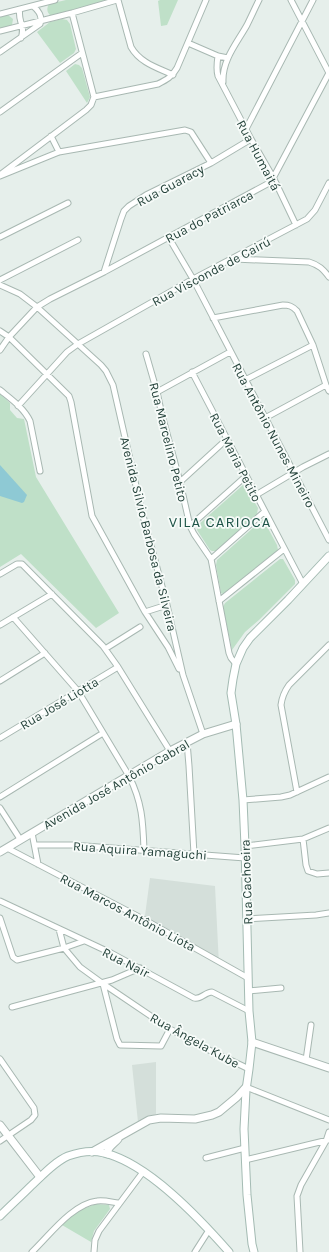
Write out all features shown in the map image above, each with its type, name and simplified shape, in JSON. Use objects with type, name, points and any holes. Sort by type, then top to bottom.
[{"type":"main road","name":"Rua Cachoeira","points":[[254,1252],[247,1195],[244,1129],[246,1087],[252,1042],[249,1011],[245,846],[243,800],[236,724],[231,693],[236,664],[243,648],[250,638],[329,556]]},
{"type":"main road","name":"Avenida José Antônio Cabral","points":[[0,852],[170,751],[203,734],[236,724]]},
{"type":"main road","points":[[252,1042],[329,1068]]},
{"type":"main road","points":[[92,1152],[149,1120],[161,1118],[195,1119],[212,1115],[219,1112],[246,1087]]},
{"type":"main road","points":[[0,1125],[40,1177]]},
{"type":"main road","points":[[108,1154],[108,1149],[120,1136]]},
{"type":"main road","points":[[0,1216],[40,1177],[59,1161],[68,1156],[92,1152],[108,1154],[123,1160],[143,1172],[176,1198],[229,1252]]},
{"type":"main road","name":"Rua Cachoeira","points":[[249,1252],[252,1244]]},
{"type":"street","points":[[0,14],[55,0]]},
{"type":"street","points":[[0,31],[118,0],[131,48],[135,54],[142,60],[173,75]]},
{"type":"street","points":[[94,97],[158,84],[166,81],[173,75],[188,44],[206,0]]},
{"type":"street","points":[[223,84],[223,73],[228,58],[248,24],[259,0]]},
{"type":"street","points":[[291,0],[329,73]]},
{"type":"street","points":[[246,129],[313,0]]},
{"type":"street","points":[[33,6],[39,12],[42,20]]},
{"type":"street","points":[[20,9],[19,16],[23,30],[21,38]]},
{"type":"street","points":[[0,175],[91,105],[94,97],[72,13]]},
{"type":"street","points":[[0,52],[39,25],[42,20]]},
{"type":"street","points":[[188,44],[218,56],[228,58]]},
{"type":"street","points":[[0,112],[82,53]]},
{"type":"street","name":"Rua Humaitá","points":[[218,56],[217,71],[230,100],[274,179],[280,195],[296,225]]},
{"type":"street","name":"Rua do Patriarca","points":[[37,306],[268,185],[274,179],[329,73]]},
{"type":"street","points":[[0,175],[58,152],[185,130],[191,132],[211,163]]},
{"type":"street","points":[[51,136],[58,152]]},
{"type":"street","name":"Rua Guaracy","points":[[104,272],[124,211],[129,206],[146,195],[211,163],[251,139]]},
{"type":"street","name":"Rua Visconde de Cairú","points":[[18,406],[67,352],[78,344],[307,219],[311,215],[329,183]]},
{"type":"street","points":[[0,237],[68,203]]},
{"type":"street","name":"Rua Antônio Nunes Mineiro","points":[[169,238],[193,280],[329,540]]},
{"type":"street","points":[[0,279],[78,240]]},
{"type":"street","points":[[233,259],[309,262],[323,268],[329,277]]},
{"type":"street","name":"Avenida Silvio Barbosa da Silveira","points":[[0,285],[20,294],[37,306],[101,365],[113,385],[142,512],[167,605],[183,675],[203,734]]},
{"type":"street","points":[[213,318],[269,307],[288,305],[293,307],[297,311],[313,345],[329,391]]},
{"type":"street","points":[[0,350],[9,337],[37,306]]},
{"type":"street","points":[[0,331],[9,337],[69,396],[91,511],[95,523],[145,612],[168,647],[183,675]]},
{"type":"street","points":[[245,380],[313,345]]},
{"type":"street","points":[[157,392],[230,352]]},
{"type":"street","name":"Rua Marcelino Petito","points":[[146,354],[157,392],[190,526],[210,559],[229,653],[236,664]]},
{"type":"street","name":"Rua Maria Petito","points":[[192,372],[303,584]]},
{"type":"street","points":[[265,418],[326,385]]},
{"type":"street","points":[[0,390],[25,412],[30,421],[40,471]]},
{"type":"street","points":[[180,482],[227,439]]},
{"type":"street","points":[[256,495],[329,454]]},
{"type":"street","points":[[190,526],[246,476]]},
{"type":"street","points":[[210,559],[264,512]]},
{"type":"street","points":[[219,601],[284,549]]},
{"type":"street","points":[[0,574],[19,563],[24,566],[94,636],[118,667],[170,751]]},
{"type":"street","points":[[0,625],[52,594]]},
{"type":"street","points":[[145,612],[167,605]]},
{"type":"street","points":[[13,617],[78,691],[129,776],[136,790],[143,818],[144,850]]},
{"type":"street","points":[[105,649],[140,627]]},
{"type":"street","points":[[297,792],[281,705],[282,699],[284,692],[289,685],[329,645]]},
{"type":"street","points":[[0,681],[45,653]]},
{"type":"street","name":"Rua José Liotta","points":[[0,738],[118,667]]},
{"type":"street","points":[[0,797],[103,733]]},
{"type":"street","points":[[187,742],[194,854]]},
{"type":"street","points":[[243,800],[281,797],[297,792],[328,776]]},
{"type":"street","points":[[0,808],[20,839]]},
{"type":"street","points":[[245,846],[303,839],[329,828]]},
{"type":"street","points":[[32,833],[38,864]]},
{"type":"street","points":[[303,839],[308,871],[317,874],[329,873]]},
{"type":"street","name":"Rua Aquira Yamaguchi","points":[[35,844],[72,845],[245,858]]},
{"type":"street","name":"Rua Marcos Antônio Liota","points":[[7,848],[144,920],[248,978]]},
{"type":"street","name":"Rua Nair","points":[[0,901],[140,968],[194,998],[200,998],[207,993],[212,992],[249,1011]]},
{"type":"street","points":[[247,919],[329,914]]},
{"type":"street","points":[[0,918],[13,957],[20,960],[84,941]]},
{"type":"street","points":[[59,929],[64,948]]},
{"type":"street","name":"Rua Ângela Kube","points":[[64,948],[80,966],[103,984],[170,1029],[249,1069]]},
{"type":"street","points":[[12,1007],[103,984],[140,968]]},
{"type":"street","points":[[103,984],[117,1039],[120,1045],[160,1046],[170,1029]]},
{"type":"street","points":[[249,991],[281,988]]},
{"type":"street","points":[[306,1060],[311,1025]]},
{"type":"street","points":[[0,1059],[34,1108],[35,1114],[31,1120],[0,1141]]},
{"type":"street","points":[[246,1087],[329,1120]]},
{"type":"street","points":[[300,1252],[297,1196],[301,1185],[328,1141],[329,1132]]},
{"type":"street","points":[[245,1160],[328,1141]]},
{"type":"street","points":[[206,1158],[245,1148]]},
{"type":"street","points":[[94,1252],[95,1240],[99,1230],[143,1172]]},
{"type":"street","points":[[32,1252],[78,1208],[96,1201],[106,1200],[118,1203]]},
{"type":"street","points":[[194,1252],[209,1230]]},
{"type":"shaded area","points":[[150,878],[215,886],[219,965],[144,923]]},
{"type":"shaded area","points":[[156,1062],[156,1114],[138,1122],[132,1065]]},
{"type":"green space","points":[[66,0],[106,0],[52,16],[48,13],[47,9],[49,4]]},
{"type":"green space","points":[[178,0],[167,25],[161,26],[158,1]]},
{"type":"green space","points":[[8,15],[13,19],[12,25],[0,28],[0,17]]},
{"type":"green space","points":[[62,19],[67,20],[70,24],[76,49],[74,53],[60,63],[37,32],[50,22]]},
{"type":"green space","points":[[75,64],[82,68],[90,97],[87,103],[66,71]]},
{"type":"green space","points":[[0,394],[10,403],[10,410],[17,418],[24,419],[36,477],[119,613],[96,628],[21,554],[0,567]]},
{"type":"green space","points":[[243,485],[258,508],[257,514],[216,551],[212,551],[197,530],[198,525]]},
{"type":"green space","points":[[263,519],[277,545],[278,550],[223,594],[221,593],[216,565],[217,560]]},
{"type":"green space","points":[[280,559],[283,559],[295,580],[295,584],[245,632],[232,650],[223,607],[225,603]]},
{"type":"green space","points":[[96,1204],[109,1205],[110,1209],[94,1231],[91,1242],[62,1225],[78,1211]]},
{"type":"water","points":[[0,465],[27,495],[24,502],[22,503],[0,496]]},
{"type":"district","name":"VILA CARIOCA","points":[[220,522]]}]
